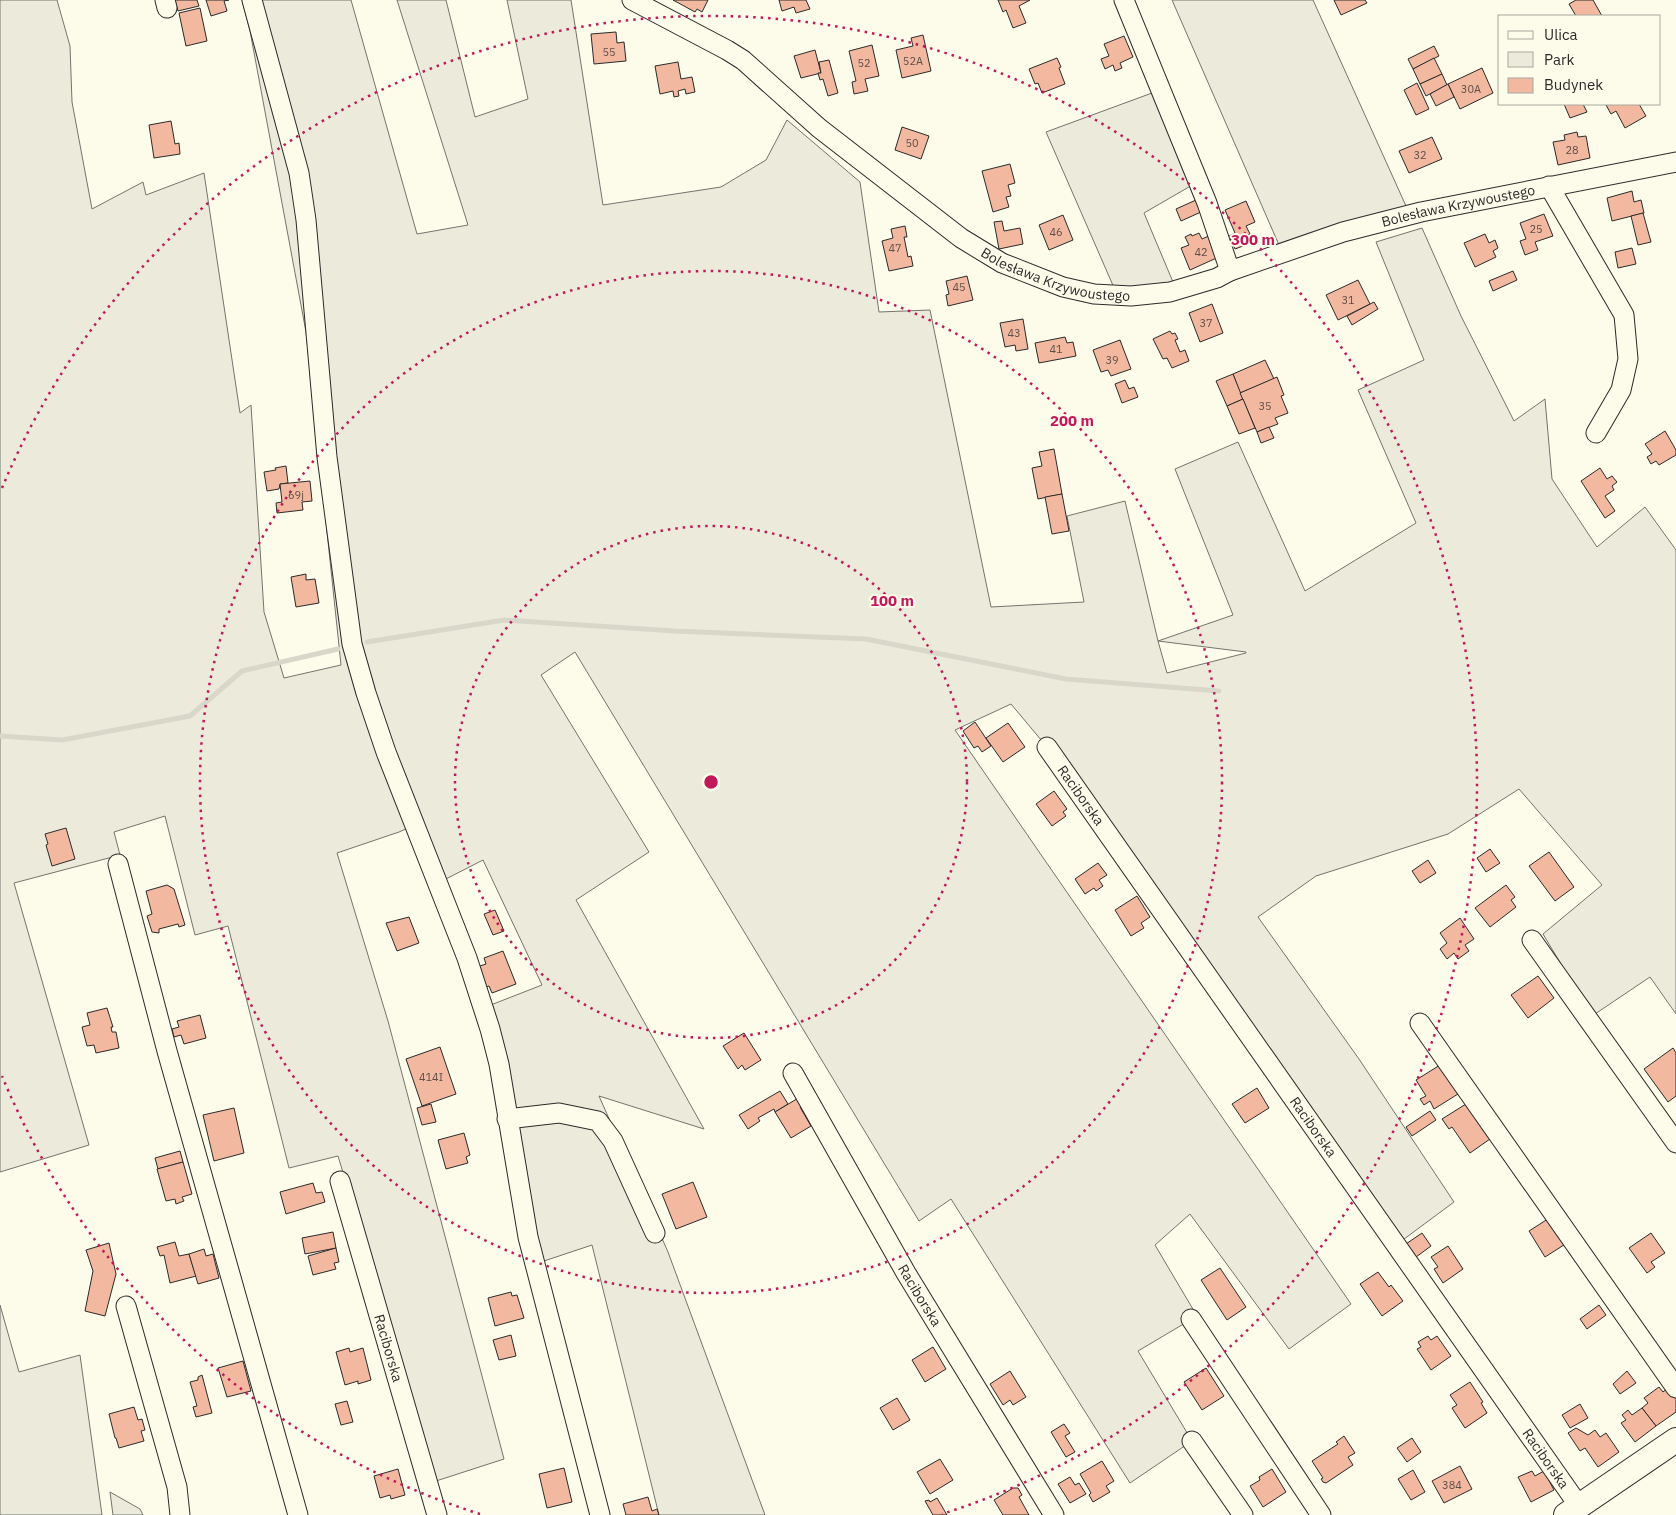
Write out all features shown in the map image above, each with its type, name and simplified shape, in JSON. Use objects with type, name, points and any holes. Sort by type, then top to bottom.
[{"type":"main road","name":"Raciborska","points":[[1572,1511],[1676,1440]]},
{"type":"street","points":[[252,0],[299,173],[306,220],[327,457],[352,644],[386,752],[467,958],[499,1064],[528,1237],[600,1515]]},
{"type":"street","name":"Bolesława Krzywoustego","points":[[632,0],[743,60],[819,128],[962,238],[1002,263],[1063,287],[1094,294],[1131,296],[1170,292],[1217,278],[1230,271],[1343,232],[1421,212],[1676,162]]},
{"type":"street","points":[[1124,0],[1207,204],[1230,271]]},
{"type":"street","name":"Bolesława Krzywoustego","points":[[1549,186],[1624,315],[1628,358],[1621,390],[1596,433]]},
{"type":"street","name":"Raciborska","points":[[1048,747],[1572,1511]]},
{"type":"street","points":[[118,864],[167,1051],[298,1515]]},
{"type":"street","points":[[1532,940],[1676,1143]]},
{"type":"street","points":[[1420,1023],[1676,1388]]},
{"type":"street","name":"Raciborska","points":[[793,1073],[906,1273],[1054,1515]]},
{"type":"street","points":[[507,1119],[559,1113],[598,1120],[613,1141],[655,1233]]},
{"type":"street","name":"Raciborska","points":[[340,1181],[437,1515]]},
{"type":"street","points":[[126,1306],[177,1487],[180,1515]]},
{"type":"street","points":[[1191,1319],[1321,1515]]},
{"type":"street","points":[[1192,1441],[1243,1515]]},
{"type":"green space","points":[[0,0],[57,0],[70,46],[72,102],[92,209],[143,182],[146,195],[204,173],[240,413],[251,405],[264,612],[284,678],[341,665],[306,332],[250,31],[242,0],[351,0],[417,234],[468,225],[397,0],[446,0],[475,117],[528,99],[507,0],[571,0],[603,205],[721,187],[766,160],[787,120],[860,182],[879,312],[930,310],[991,607],[1084,602],[1067,516],[1125,501],[1158,641],[1233,615],[1175,469],[1238,442],[1305,591],[1416,523],[1358,390],[1424,360],[1376,242],[1422,228],[1461,316],[1514,421],[1545,399],[1552,479],[1597,547],[1645,507],[1676,550],[1676,1014],[1650,977],[1592,1016],[1543,934],[1602,885],[1519,789],[1448,834],[1316,876],[1258,917],[1359,1059],[1454,1202],[1396,1245],[1047,747],[1011,704],[955,730],[1351,1304],[1289,1349],[1190,1214],[1155,1245],[1197,1316],[1138,1351],[1192,1441],[1130,1483],[951,1199],[919,1221],[575,652],[541,675],[649,852],[576,900],[704,1129],[599,1096],[668,1252],[765,1515],[659,1515],[592,1245],[535,1264],[483,1008],[542,985],[483,860],[438,883],[415,825],[337,853],[388,1021],[504,1459],[436,1481],[338,1156],[289,1168],[228,926],[195,935],[165,816],[114,832],[120,855],[14,883],[89,1145],[0,1172]],"holes":[[[1158,641],[1246,652],[1167,673]]]},
{"type":"green space","points":[[1172,0],[1313,0],[1406,206],[1279,245]]},
{"type":"green space","points":[[1152,93],[1194,184],[1144,213],[1173,282],[1115,290],[1046,132]]},
{"type":"green space","points":[[0,1305],[19,1372],[80,1355],[102,1515],[0,1515]]},
{"type":"green space","points":[[110,1492],[140,1509],[143,1515],[113,1515]]},
{"type":"building","points":[[175,0],[197,0],[199,6],[178,11]]},
{"type":"building","points":[[206,0],[229,0],[224,1],[227,11],[211,16]]},
{"type":"building","points":[[673,0],[708,0],[702,12],[697,9],[695,12]]},
{"type":"building","points":[[779,0],[806,0],[810,9],[796,13],[794,7],[782,11]]},
{"type":"building","points":[[998,0],[1030,0],[1019,6],[1026,23],[1013,28],[1006,10],[1003,12]]},
{"type":"building","points":[[1334,0],[1365,0],[1367,3],[1341,15]]},
{"type":"building","points":[[1576,0],[1593,0],[1601,15],[1575,15],[1569,4]]},
{"type":"building","points":[[200,8],[207,41],[186,46],[179,13]]},
{"type":"building","points":[[616,32],[617,43],[624,42],[626,61],[594,64],[591,34]]},
{"type":"building","points":[[923,35],[931,71],[902,78],[896,50],[913,46],[911,38]]},
{"type":"building","points":[[1124,36],[1133,57],[1120,63],[1122,68],[1115,71],[1113,65],[1105,69],[1101,59],[1109,56],[1104,44]]},
{"type":"building","points":[[872,45],[879,76],[865,79],[868,91],[854,94],[852,82],[856,81],[849,51]]},
{"type":"building","points":[[1434,46],[1439,56],[1413,69],[1408,59]]},
{"type":"building","points":[[815,50],[821,73],[801,78],[794,56]]},
{"type":"building","points":[[1057,58],[1065,84],[1042,93],[1038,83],[1035,84],[1029,69]]},
{"type":"building","points":[[1434,58],[1442,74],[1420,84],[1413,69]]},
{"type":"building","points":[[829,60],[838,93],[828,96],[823,79],[820,80],[818,73],[821,73],[819,62]]},
{"type":"building","points":[[678,62],[681,79],[692,77],[695,92],[686,94],[685,89],[678,91],[679,96],[674,97],[673,91],[660,94],[655,66]]},
{"type":"building","points":[[1482,68],[1493,93],[1460,109],[1448,84]]},
{"type":"building","points":[[1442,74],[1447,85],[1426,96],[1420,84]]},
{"type":"building","points":[[1417,83],[1429,109],[1416,115],[1404,90]]},
{"type":"building","points":[[1448,84],[1454,97],[1436,106],[1430,94]]},
{"type":"building","points":[[1564,105],[1584,105],[1587,112],[1570,118]]},
{"type":"building","points":[[1606,105],[1640,105],[1646,116],[1625,128],[1616,111],[1611,114]]},
{"type":"building","points":[[171,121],[175,144],[179,143],[180,154],[154,158],[149,125]]},
{"type":"building","points":[[902,127],[929,136],[921,159],[895,150]]},
{"type":"building","points":[[1577,132],[1578,137],[1586,136],[1590,158],[1558,165],[1553,142],[1565,140],[1564,135]]},
{"type":"building","points":[[1432,137],[1442,159],[1409,173],[1399,151]]},
{"type":"building","points":[[1010,164],[1015,183],[1008,185],[1011,196],[1006,197],[1009,207],[993,212],[982,171]]},
{"type":"building","points":[[1632,191],[1634,202],[1641,200],[1644,213],[1612,221],[1607,198]]},
{"type":"building","points":[[1196,200],[1201,212],[1181,221],[1176,209]]},
{"type":"building","points":[[1246,201],[1255,222],[1246,226],[1250,234],[1240,238],[1243,246],[1235,249],[1229,236],[1235,233],[1225,210]]},
{"type":"building","points":[[1643,213],[1651,242],[1638,245],[1631,216]]},
{"type":"building","points":[[1544,214],[1553,236],[1535,242],[1538,250],[1525,255],[1520,241],[1526,239],[1520,223]]},
{"type":"building","points":[[1063,215],[1073,240],[1049,250],[1039,225]]},
{"type":"building","points":[[1002,221],[1004,231],[1020,228],[1023,244],[999,249],[994,222]]},
{"type":"building","points":[[905,226],[907,237],[904,237],[908,257],[911,256],[913,266],[889,271],[882,241],[893,238],[891,229]]},
{"type":"building","points":[[1199,233],[1202,239],[1211,235],[1221,256],[1190,270],[1181,248],[1189,245],[1185,237]]},
{"type":"building","points":[[1485,234],[1489,243],[1495,240],[1498,248],[1493,251],[1496,257],[1475,267],[1464,243]]},
{"type":"building","points":[[1632,248],[1636,264],[1618,268],[1615,252]]},
{"type":"building","points":[[1513,271],[1517,280],[1493,291],[1489,281]]},
{"type":"building","points":[[967,276],[973,300],[948,306],[946,295],[949,294],[946,281]]},
{"type":"building","points":[[1358,280],[1370,304],[1338,320],[1326,295]]},
{"type":"building","points":[[1374,302],[1378,309],[1352,325],[1347,316]]},
{"type":"building","points":[[1212,304],[1223,333],[1200,342],[1189,313]]},
{"type":"building","points":[[1023,319],[1028,349],[1016,351],[1015,345],[1005,347],[1000,323]]},
{"type":"building","points":[[1170,331],[1172,334],[1175,333],[1178,339],[1175,340],[1180,352],[1185,350],[1189,361],[1172,368],[1167,358],[1163,359],[1153,339]]},
{"type":"building","points":[[1065,337],[1067,343],[1073,342],[1076,356],[1039,363],[1035,343]]},
{"type":"building","points":[[1120,340],[1131,369],[1111,376],[1108,370],[1101,372],[1093,350]]},
{"type":"building","points":[[1265,360],[1274,379],[1240,393],[1233,374]]},
{"type":"building","points":[[1233,374],[1243,399],[1227,406],[1216,381]]},
{"type":"building","points":[[1277,377],[1284,395],[1281,396],[1288,413],[1275,418],[1278,424],[1257,432],[1240,393]]},
{"type":"building","points":[[1125,380],[1129,389],[1134,387],[1138,397],[1122,403],[1115,384]]},
{"type":"building","points":[[1243,399],[1255,428],[1239,434],[1227,406]]},
{"type":"building","points":[[1269,427],[1274,438],[1261,443],[1257,432]]},
{"type":"building","points":[[1665,431],[1676,450],[1676,455],[1659,465],[1656,461],[1651,464],[1647,457],[1652,454],[1645,444]]},
{"type":"building","points":[[1054,449],[1062,494],[1038,499],[1032,468],[1042,466],[1039,452]]},
{"type":"building","points":[[286,466],[288,483],[280,484],[279,489],[267,491],[264,472]]},
{"type":"building","points":[[1600,468],[1607,479],[1612,476],[1617,482],[1612,486],[1614,490],[1605,496],[1615,511],[1605,518],[1581,481]]},
{"type":"building","points":[[310,481],[312,501],[302,502],[303,510],[277,513],[276,503],[282,502],[280,484]]},
{"type":"building","points":[[1062,494],[1069,531],[1052,534],[1045,497]]},
{"type":"building","points":[[306,574],[306,580],[315,579],[319,603],[296,607],[291,577]]},
{"type":"building","points":[[975,722],[991,746],[982,752],[978,746],[974,748],[963,731]]},
{"type":"building","points":[[1008,723],[1025,747],[1003,762],[986,738]]},
{"type":"building","points":[[1054,791],[1067,809],[1063,812],[1066,816],[1052,826],[1036,804]]},
{"type":"building","points":[[66,828],[75,859],[52,866],[45,834]]},
{"type":"building","points":[[1490,849],[1500,863],[1486,872],[1477,858]]},
{"type":"building","points":[[1549,852],[1574,887],[1555,901],[1529,866]]},
{"type":"building","points":[[1428,860],[1436,873],[1420,883],[1412,871]]},
{"type":"building","points":[[1098,863],[1107,875],[1099,880],[1103,886],[1096,891],[1094,888],[1085,894],[1075,879]]},
{"type":"building","points":[[167,885],[174,889],[185,925],[179,927],[178,924],[159,929],[159,933],[152,932],[147,916],[152,914],[146,891]]},
{"type":"building","points":[[1506,885],[1515,897],[1511,900],[1516,907],[1490,927],[1475,908]]},
{"type":"building","points":[[1137,896],[1150,917],[1141,923],[1144,928],[1131,936],[1115,910]]},
{"type":"building","points":[[495,910],[504,931],[493,935],[484,914]]},
{"type":"building","points":[[409,917],[419,943],[397,951],[386,923]]},
{"type":"building","points":[[1460,918],[1474,939],[1465,945],[1469,951],[1458,959],[1454,953],[1447,959],[1440,949],[1447,943],[1440,933]]},
{"type":"building","points":[[503,951],[516,984],[492,993],[489,986],[482,989],[474,968],[486,964],[484,958]]},
{"type":"building","points":[[1538,976],[1554,998],[1528,1018],[1511,995]]},
{"type":"building","points":[[107,1008],[113,1027],[111,1027],[112,1032],[116,1032],[119,1048],[96,1053],[94,1045],[87,1046],[82,1027],[90,1025],[87,1013]]},
{"type":"building","points":[[200,1015],[206,1038],[184,1044],[181,1035],[174,1037],[172,1029],[179,1027],[177,1021]]},
{"type":"building","points":[[744,1033],[761,1060],[745,1070],[742,1065],[738,1069],[723,1046]]},
{"type":"building","points":[[440,1047],[456,1094],[422,1106],[406,1059]]},
{"type":"building","points":[[1673,1048],[1676,1053],[1676,1096],[1668,1102],[1644,1069]]},
{"type":"building","points":[[1440,1065],[1458,1094],[1434,1109],[1430,1101],[1424,1105],[1420,1099],[1426,1096],[1416,1080]]},
{"type":"building","points":[[1257,1088],[1269,1108],[1245,1123],[1232,1104]]},
{"type":"building","points":[[780,1091],[788,1104],[775,1112],[774,1109],[758,1118],[760,1121],[748,1129],[739,1115]]},
{"type":"building","points":[[800,1097],[805,1104],[800,1107],[811,1126],[791,1138],[775,1112]]},
{"type":"building","points":[[431,1104],[436,1122],[422,1125],[417,1108]]},
{"type":"building","points":[[1466,1104],[1490,1139],[1470,1153],[1452,1127],[1449,1129],[1442,1119]]},
{"type":"building","points":[[234,1108],[244,1153],[214,1161],[203,1115]]},
{"type":"building","points":[[1430,1111],[1436,1120],[1412,1136],[1406,1127]]},
{"type":"building","points":[[464,1133],[470,1155],[466,1157],[468,1163],[446,1169],[438,1140]]},
{"type":"building","points":[[180,1151],[183,1162],[158,1169],[155,1158]]},
{"type":"building","points":[[183,1162],[192,1194],[182,1197],[184,1201],[176,1204],[175,1199],[166,1201],[157,1169]]},
{"type":"building","points":[[693,1182],[707,1217],[676,1229],[662,1194]]},
{"type":"building","points":[[313,1183],[316,1193],[322,1192],[325,1202],[286,1214],[280,1192]]},
{"type":"building","points":[[1551,1217],[1567,1243],[1545,1257],[1529,1231]]},
{"type":"building","points":[[333,1232],[336,1248],[305,1254],[302,1238]]},
{"type":"building","points":[[1422,1233],[1431,1246],[1412,1260],[1403,1246]]},
{"type":"building","points":[[1651,1233],[1665,1253],[1651,1262],[1655,1267],[1647,1273],[1629,1248]]},
{"type":"building","points":[[175,1242],[179,1256],[189,1254],[196,1276],[170,1283],[164,1255],[160,1256],[157,1247]]},
{"type":"building","points":[[109,1243],[116,1274],[105,1316],[85,1311],[93,1271],[86,1250]]},
{"type":"building","points":[[1448,1246],[1463,1269],[1443,1283],[1434,1269],[1438,1267],[1431,1257]]},
{"type":"building","points":[[336,1248],[339,1262],[334,1263],[336,1269],[313,1275],[308,1256]]},
{"type":"building","points":[[204,1249],[206,1256],[213,1254],[219,1278],[198,1284],[189,1254]]},
{"type":"building","points":[[1220,1268],[1246,1307],[1227,1320],[1201,1280]]},
{"type":"building","points":[[1378,1272],[1403,1301],[1382,1316],[1360,1284]]},
{"type":"building","points":[[511,1292],[512,1296],[517,1295],[524,1318],[495,1326],[488,1298]]},
{"type":"building","points":[[1599,1305],[1606,1315],[1587,1329],[1580,1319]]},
{"type":"building","points":[[511,1335],[516,1356],[499,1360],[493,1340]]},
{"type":"building","points":[[1428,1336],[1431,1340],[1437,1336],[1451,1356],[1431,1370],[1417,1349],[1421,1347],[1418,1342]]},
{"type":"building","points":[[933,1347],[946,1369],[925,1382],[912,1360]]},
{"type":"building","points":[[349,1348],[350,1352],[363,1348],[371,1380],[345,1385],[336,1352]]},
{"type":"building","points":[[243,1361],[251,1391],[227,1397],[218,1368]]},
{"type":"building","points":[[1206,1368],[1224,1396],[1202,1410],[1184,1382]]},
{"type":"building","points":[[1010,1371],[1026,1397],[1013,1405],[1010,1400],[1003,1405],[990,1384]]},
{"type":"building","points":[[1627,1371],[1636,1383],[1620,1394],[1613,1384]]},
{"type":"building","points":[[202,1375],[212,1413],[196,1417],[193,1407],[197,1406],[190,1382],[198,1380],[198,1377]]},
{"type":"building","points":[[1470,1382],[1483,1402],[1481,1403],[1487,1413],[1465,1428],[1452,1408],[1457,1405],[1450,1395]]},
{"type":"building","points":[[1659,1387],[1663,1392],[1669,1387],[1676,1396],[1676,1412],[1656,1426],[1642,1408],[1648,1403],[1644,1398]]},
{"type":"building","points":[[897,1398],[910,1420],[893,1430],[880,1408]]},
{"type":"building","points":[[347,1401],[353,1422],[341,1425],[335,1404]]},
{"type":"building","points":[[1580,1404],[1588,1418],[1570,1428],[1562,1415]]},
{"type":"building","points":[[134,1407],[138,1420],[142,1419],[145,1430],[141,1431],[144,1441],[119,1448],[109,1414]]},
{"type":"building","points":[[1642,1408],[1656,1426],[1635,1442],[1621,1423],[1626,1420],[1622,1415],[1628,1410],[1632,1415]]},
{"type":"building","points":[[1064,1424],[1070,1433],[1065,1436],[1075,1452],[1066,1457],[1051,1432]]},
{"type":"building","points":[[1576,1428],[1588,1435],[1595,1430],[1600,1437],[1606,1433],[1619,1452],[1598,1467],[1585,1448],[1580,1451],[1568,1433]]},
{"type":"building","points":[[1344,1436],[1355,1453],[1348,1457],[1353,1465],[1326,1483],[1323,1482],[1321,1479],[1323,1478],[1312,1461],[1338,1444],[1336,1442]]},
{"type":"building","points":[[1412,1438],[1421,1452],[1407,1462],[1397,1448]]},
{"type":"building","points":[[940,1459],[953,1480],[930,1494],[917,1472]]},
{"type":"building","points":[[1102,1461],[1114,1481],[1106,1486],[1110,1492],[1093,1502],[1089,1495],[1091,1493],[1080,1474]]},
{"type":"building","points":[[1460,1466],[1472,1489],[1444,1503],[1432,1481]]},
{"type":"building","points":[[564,1468],[572,1502],[547,1508],[539,1474]]},
{"type":"building","points":[[398,1469],[405,1495],[391,1499],[390,1495],[380,1498],[374,1476]]},
{"type":"building","points":[[1272,1469],[1286,1492],[1263,1507],[1250,1486],[1260,1480],[1259,1477]]},
{"type":"building","points":[[1413,1470],[1425,1492],[1411,1500],[1398,1479]]},
{"type":"building","points":[[1532,1471],[1535,1476],[1544,1471],[1554,1490],[1531,1502],[1518,1477]]},
{"type":"building","points":[[1070,1477],[1075,1485],[1079,1483],[1086,1494],[1070,1503],[1058,1484]]},
{"type":"building","points":[[1013,1488],[1018,1488],[1022,1495],[1019,1497],[1029,1515],[1003,1515],[994,1500]]},
{"type":"building","points":[[648,1497],[652,1511],[657,1509],[659,1515],[626,1515],[623,1504]]},
{"type":"building","points":[[937,1498],[947,1515],[933,1515],[925,1501],[929,1500],[930,1502]]},
{"type":"waterway","points":[[367,642],[504,620],[675,631],[866,639],[1066,679],[1219,691]]},
{"type":"waterway","points":[[0,736],[62,740],[190,716],[242,671],[338,649]]}]
